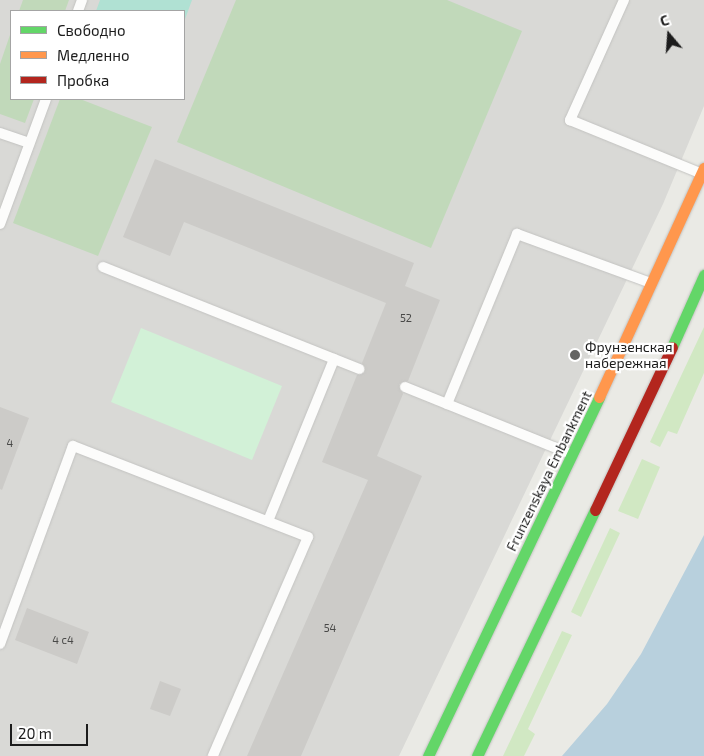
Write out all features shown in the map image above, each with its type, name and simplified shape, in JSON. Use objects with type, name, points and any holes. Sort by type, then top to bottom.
[{"type":"main road","name":"Frunzenskaya Embankment","points":[[428,756],[654,284],[703,171]]},
{"type":"main road","points":[[477,756],[704,275]]},
{"type":"lane","points":[[624,0],[570,120],[703,171]]},
{"type":"lane","points":[[0,224],[46,100]]},
{"type":"lane","points":[[0,133],[29,143]]},
{"type":"lane","points":[[447,404],[517,234],[654,284]]},
{"type":"lane","points":[[103,267],[359,369]]},
{"type":"lane","points":[[268,521],[334,359]]},
{"type":"lane","points":[[405,387],[573,455]]},
{"type":"lane","points":[[0,644],[73,446],[308,537],[213,756]]},
{"type":"shaded area","points":[[0,0],[704,0],[704,106],[663,204],[399,756],[0,756]]},
{"type":"green space","points":[[23,0],[69,0],[65,10],[19,10]]},
{"type":"green space","points":[[100,0],[192,0],[185,19],[185,10],[96,10]]},
{"type":"green space","points":[[236,0],[447,0],[522,31],[431,248],[177,142]]},
{"type":"green space","points":[[10,35],[10,100],[34,100],[25,123],[0,114],[0,64]]},
{"type":"green space","points":[[60,100],[83,100],[152,127],[98,256],[13,223]]},
{"type":"green space","points":[[704,327],[704,373],[677,434],[668,431],[660,447],[650,442]]},
{"type":"green space","points":[[141,328],[282,386],[252,460],[111,402]]},
{"type":"green space","points":[[642,459],[660,467],[638,519],[618,511]]},
{"type":"green space","points":[[610,528],[620,533],[581,617],[571,612]]},
{"type":"green space","points":[[562,631],[572,635],[528,729],[535,734],[524,756],[503,756]]},
{"type":"water","points":[[704,535],[704,756],[562,756],[607,704],[641,654]]},
{"type":"building","points":[[155,159],[414,263],[405,286],[440,300],[408,381],[399,384],[403,394],[377,456],[422,476],[301,756],[247,756],[368,480],[322,462],[357,375],[365,372],[362,363],[386,303],[184,222],[170,256],[123,237]]},
{"type":"building","points":[[0,407],[29,418],[2,490],[0,489]]},
{"type":"building","points":[[27,608],[89,632],[77,664],[15,640]]},
{"type":"building","points":[[160,681],[181,689],[170,716],[150,709]]},
{"type":"traffic: fast","points":[[672,347],[704,275]]},
{"type":"traffic: fast","points":[[428,756],[599,397]]},
{"type":"traffic: fast","points":[[477,756],[595,510]]},
{"type":"traffic: slow","points":[[599,397],[704,168]]},
{"type":"traffic: jam","points":[[595,510],[672,347]]},
{"type":"place","name":"Фрунзенская набережная","points":[[575,355]]}]
